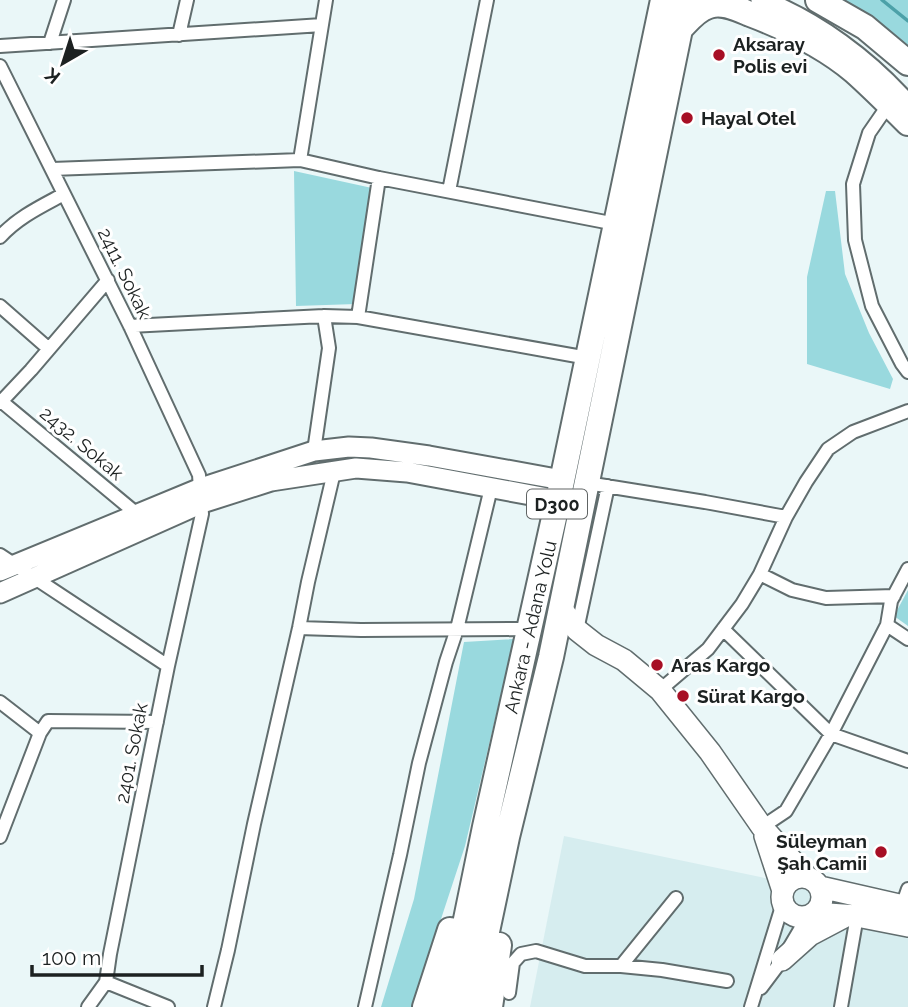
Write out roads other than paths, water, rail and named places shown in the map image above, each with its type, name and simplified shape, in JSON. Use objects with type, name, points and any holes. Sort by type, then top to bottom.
[{"type":"highway","name":"Ankara - Adana Yolu","points":[[448,1007],[496,832],[551,657],[561,608],[598,485],[686,0]]},
{"type":"highway","points":[[818,0],[865,27],[908,63]]},
{"type":"highway","name":"Ankara - Adana Yolu","points":[[471,1007],[529,629],[662,2]]},
{"type":"highway","points":[[680,29],[709,5],[733,8],[780,25],[815,44],[902,100],[908,123]]},
{"type":"highway","points":[[496,832],[506,896],[500,999]]},
{"type":"highway","points":[[425,1007],[465,882],[496,832]]},
{"type":"main road","points":[[561,608],[577,630],[596,645],[624,660],[660,690],[710,752],[762,827],[814,882],[822,899],[811,915]]},
{"type":"main road","points":[[551,657],[565,646],[575,643],[596,645]]},
{"type":"main road","points":[[762,827],[786,908],[796,916],[852,916],[908,926]]},
{"type":"main road","points":[[783,897],[790,881],[795,878],[906,900]]},
{"type":"main road","points":[[782,960],[810,935],[852,916]]},
{"type":"street","points":[[50,43],[64,0]]},
{"type":"street","points":[[179,35],[187,0]]},
{"type":"street","points":[[300,160],[326,0]]},
{"type":"street","points":[[449,191],[487,0]]},
{"type":"street","points":[[761,0],[822,31],[861,60],[902,100]]},
{"type":"street","points":[[785,0],[868,53],[902,100]]},
{"type":"street","points":[[0,46],[322,25]]},
{"type":"street","name":"2411. Sokak","points":[[0,66],[130,326],[199,475],[201,496]]},
{"type":"street","points":[[902,100],[869,133],[853,184],[855,240],[872,306],[908,372]]},
{"type":"street","points":[[52,169],[300,160],[616,224]]},
{"type":"street","points":[[358,317],[379,178]]},
{"type":"street","points":[[0,236],[32,211],[64,194]]},
{"type":"street","points":[[1,402],[107,281]]},
{"type":"street","points":[[0,306],[49,349]]},
{"type":"street","points":[[314,451],[329,348],[324,316]]},
{"type":"street","points":[[130,326],[324,316],[358,317],[588,358]]},
{"type":"street","name":"2432. Sokak","points":[[1,402],[137,514]]},
{"type":"street","points":[[660,690],[708,649],[742,604],[760,574],[786,517],[828,449],[853,432],[908,411]]},
{"type":"street","points":[[0,593],[201,496],[314,451],[349,447],[429,456],[560,490]]},
{"type":"street","points":[[4,564],[137,514],[201,496],[271,481],[356,468],[407,472],[491,488],[560,490]]},
{"type":"street","points":[[214,1007],[334,472]]},
{"type":"street","points":[[577,630],[598,485],[786,517]]},
{"type":"street","points":[[365,1007],[419,763],[457,629],[491,488]]},
{"type":"street","name":"2401. Sokak","points":[[88,1007],[106,982],[168,666],[202,514],[201,496]]},
{"type":"street","points":[[4,564],[33,579],[168,666]]},
{"type":"street","points":[[762,827],[786,811],[831,734],[887,625],[891,601],[908,569]]},
{"type":"street","points":[[760,574],[792,590],[826,598],[894,596]]},
{"type":"street","points":[[887,625],[908,639]]},
{"type":"street","points":[[299,628],[529,629]]},
{"type":"street","points":[[723,629],[831,734],[908,761]]},
{"type":"street","points":[[0,702],[40,733]]},
{"type":"street","points":[[0,837],[40,733],[48,721],[157,722]]},
{"type":"street","points":[[751,1007],[783,897]]},
{"type":"street","points":[[621,966],[676,898]]},
{"type":"street","points":[[756,994],[811,915]]},
{"type":"street","points":[[841,1007],[852,916]]},
{"type":"street","points":[[500,999],[513,963],[521,954],[536,951],[585,966],[662,970],[727,981]]},
{"type":"street","points":[[106,982],[167,1007]]},
{"type":"waterway","points":[[882,0],[908,21]]},
{"type":"place","name":"Aksaray Polis evi","points":[[719,55]]},
{"type":"place","name":"Hayal Otel","points":[[687,118]]},
{"type":"place","name":"Aras Kargo","points":[[657,665]]},
{"type":"place","name":"Sürat Kargo","points":[[683,696]]},
{"type":"place","name":"Süleyman Şah Camii","points":[[881,852]]}]
